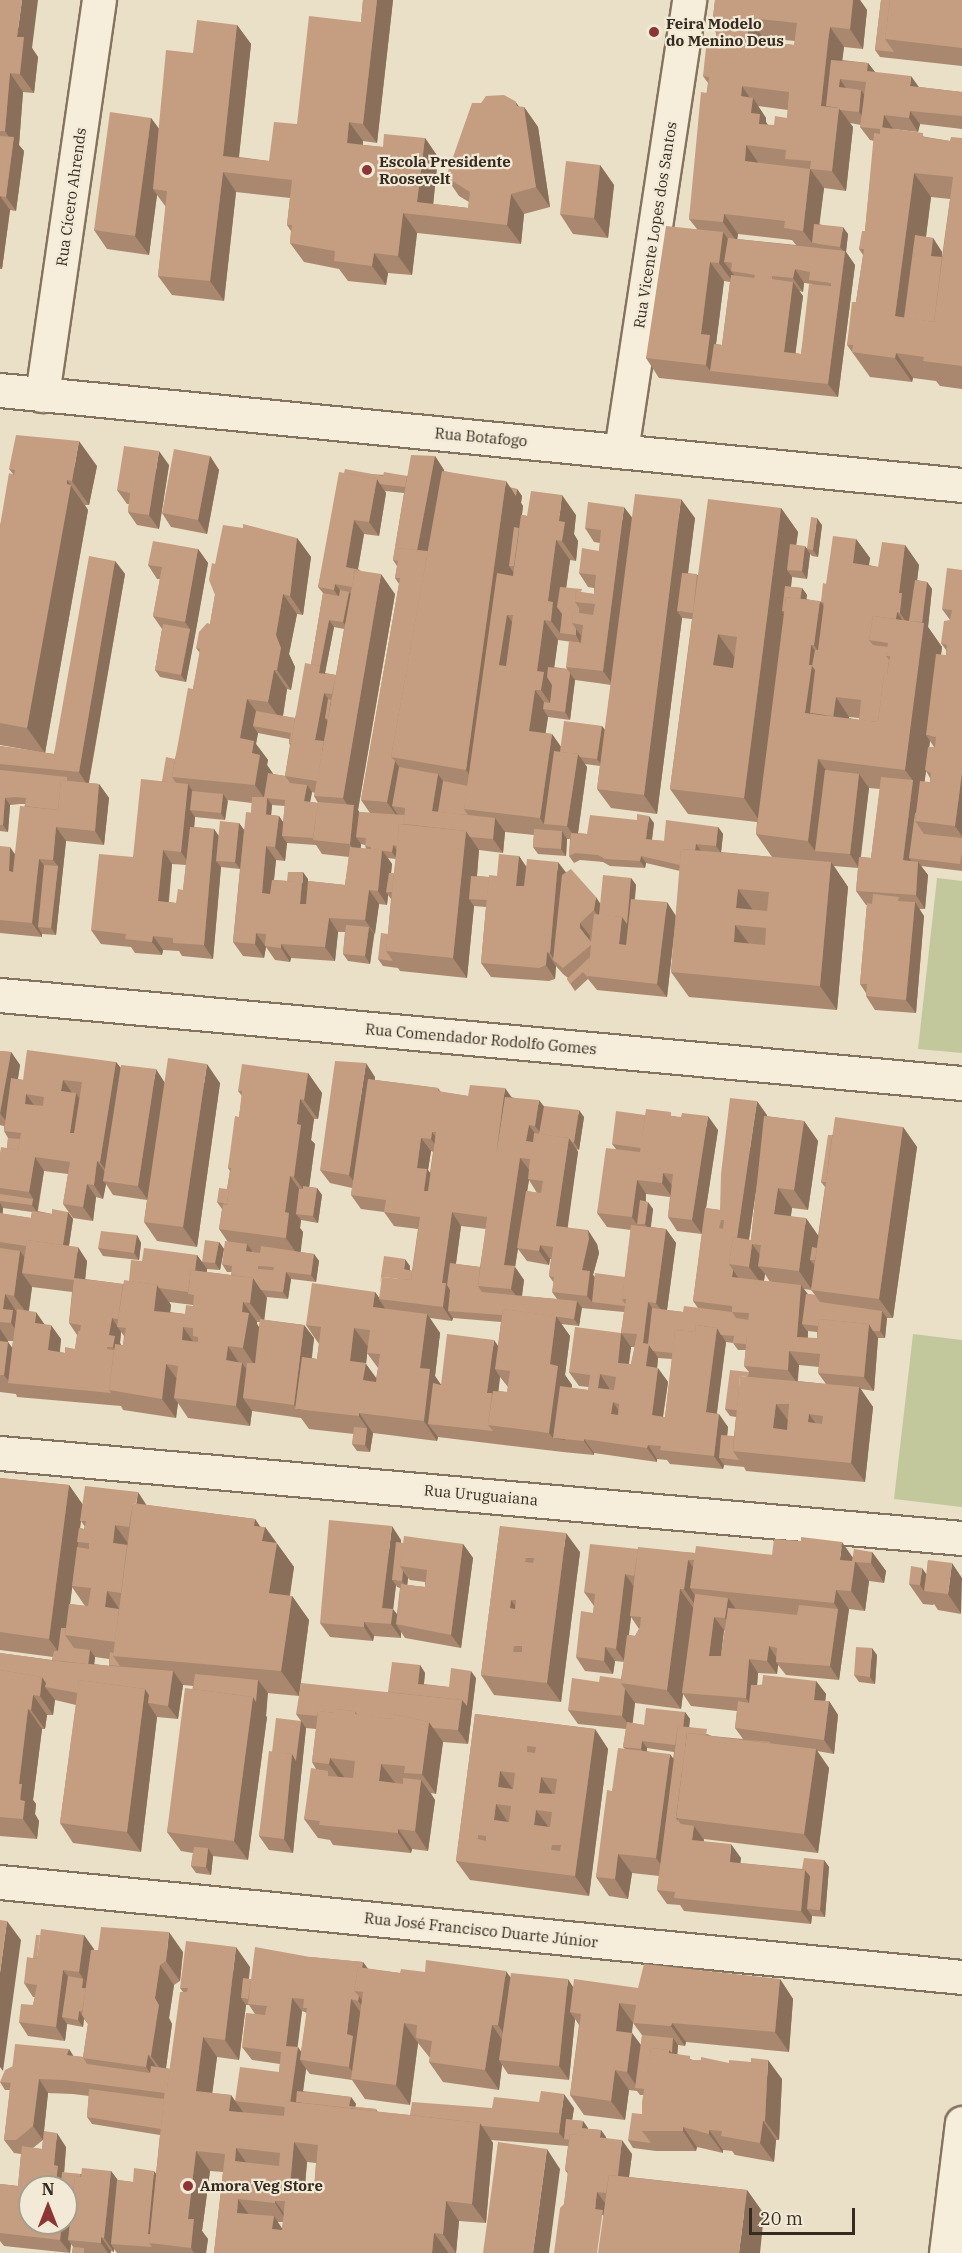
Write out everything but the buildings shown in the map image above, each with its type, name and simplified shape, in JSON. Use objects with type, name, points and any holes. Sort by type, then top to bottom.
[{"type":"street","name":"Rua Cícero Ahrends","points":[[42,395],[99,0]]},
{"type":"street","name":"Rua Vicente Lopes dos Santos","points":[[621,451],[690,0]]},
{"type":"street","name":"Rua Botafogo","points":[[0,390],[962,485]]},
{"type":"street","name":"Rua Comendador Rodolfo Gomes","points":[[0,995],[962,1083]]},
{"type":"street","name":"Rua Uruguaiana","points":[[0,1453],[962,1538]]},
{"type":"street","name":"Rua José Francisco Duarte Júnior","points":[[0,1882],[962,1977]]},
{"type":"street","points":[[946,2253],[962,2123]]},
{"type":"green space","points":[[937,878],[962,881],[962,1053],[918,1049]]},
{"type":"green space","points":[[913,1334],[962,1340],[962,1507],[894,1499]]},
{"type":"place","name":"Feira Modelo do Menino Deus","points":[[654,32]]},
{"type":"place","name":"Escola Presidente Roosevelt","points":[[367,170]]},
{"type":"place","name":"Amora Veg Store","points":[[188,2186]]}]
